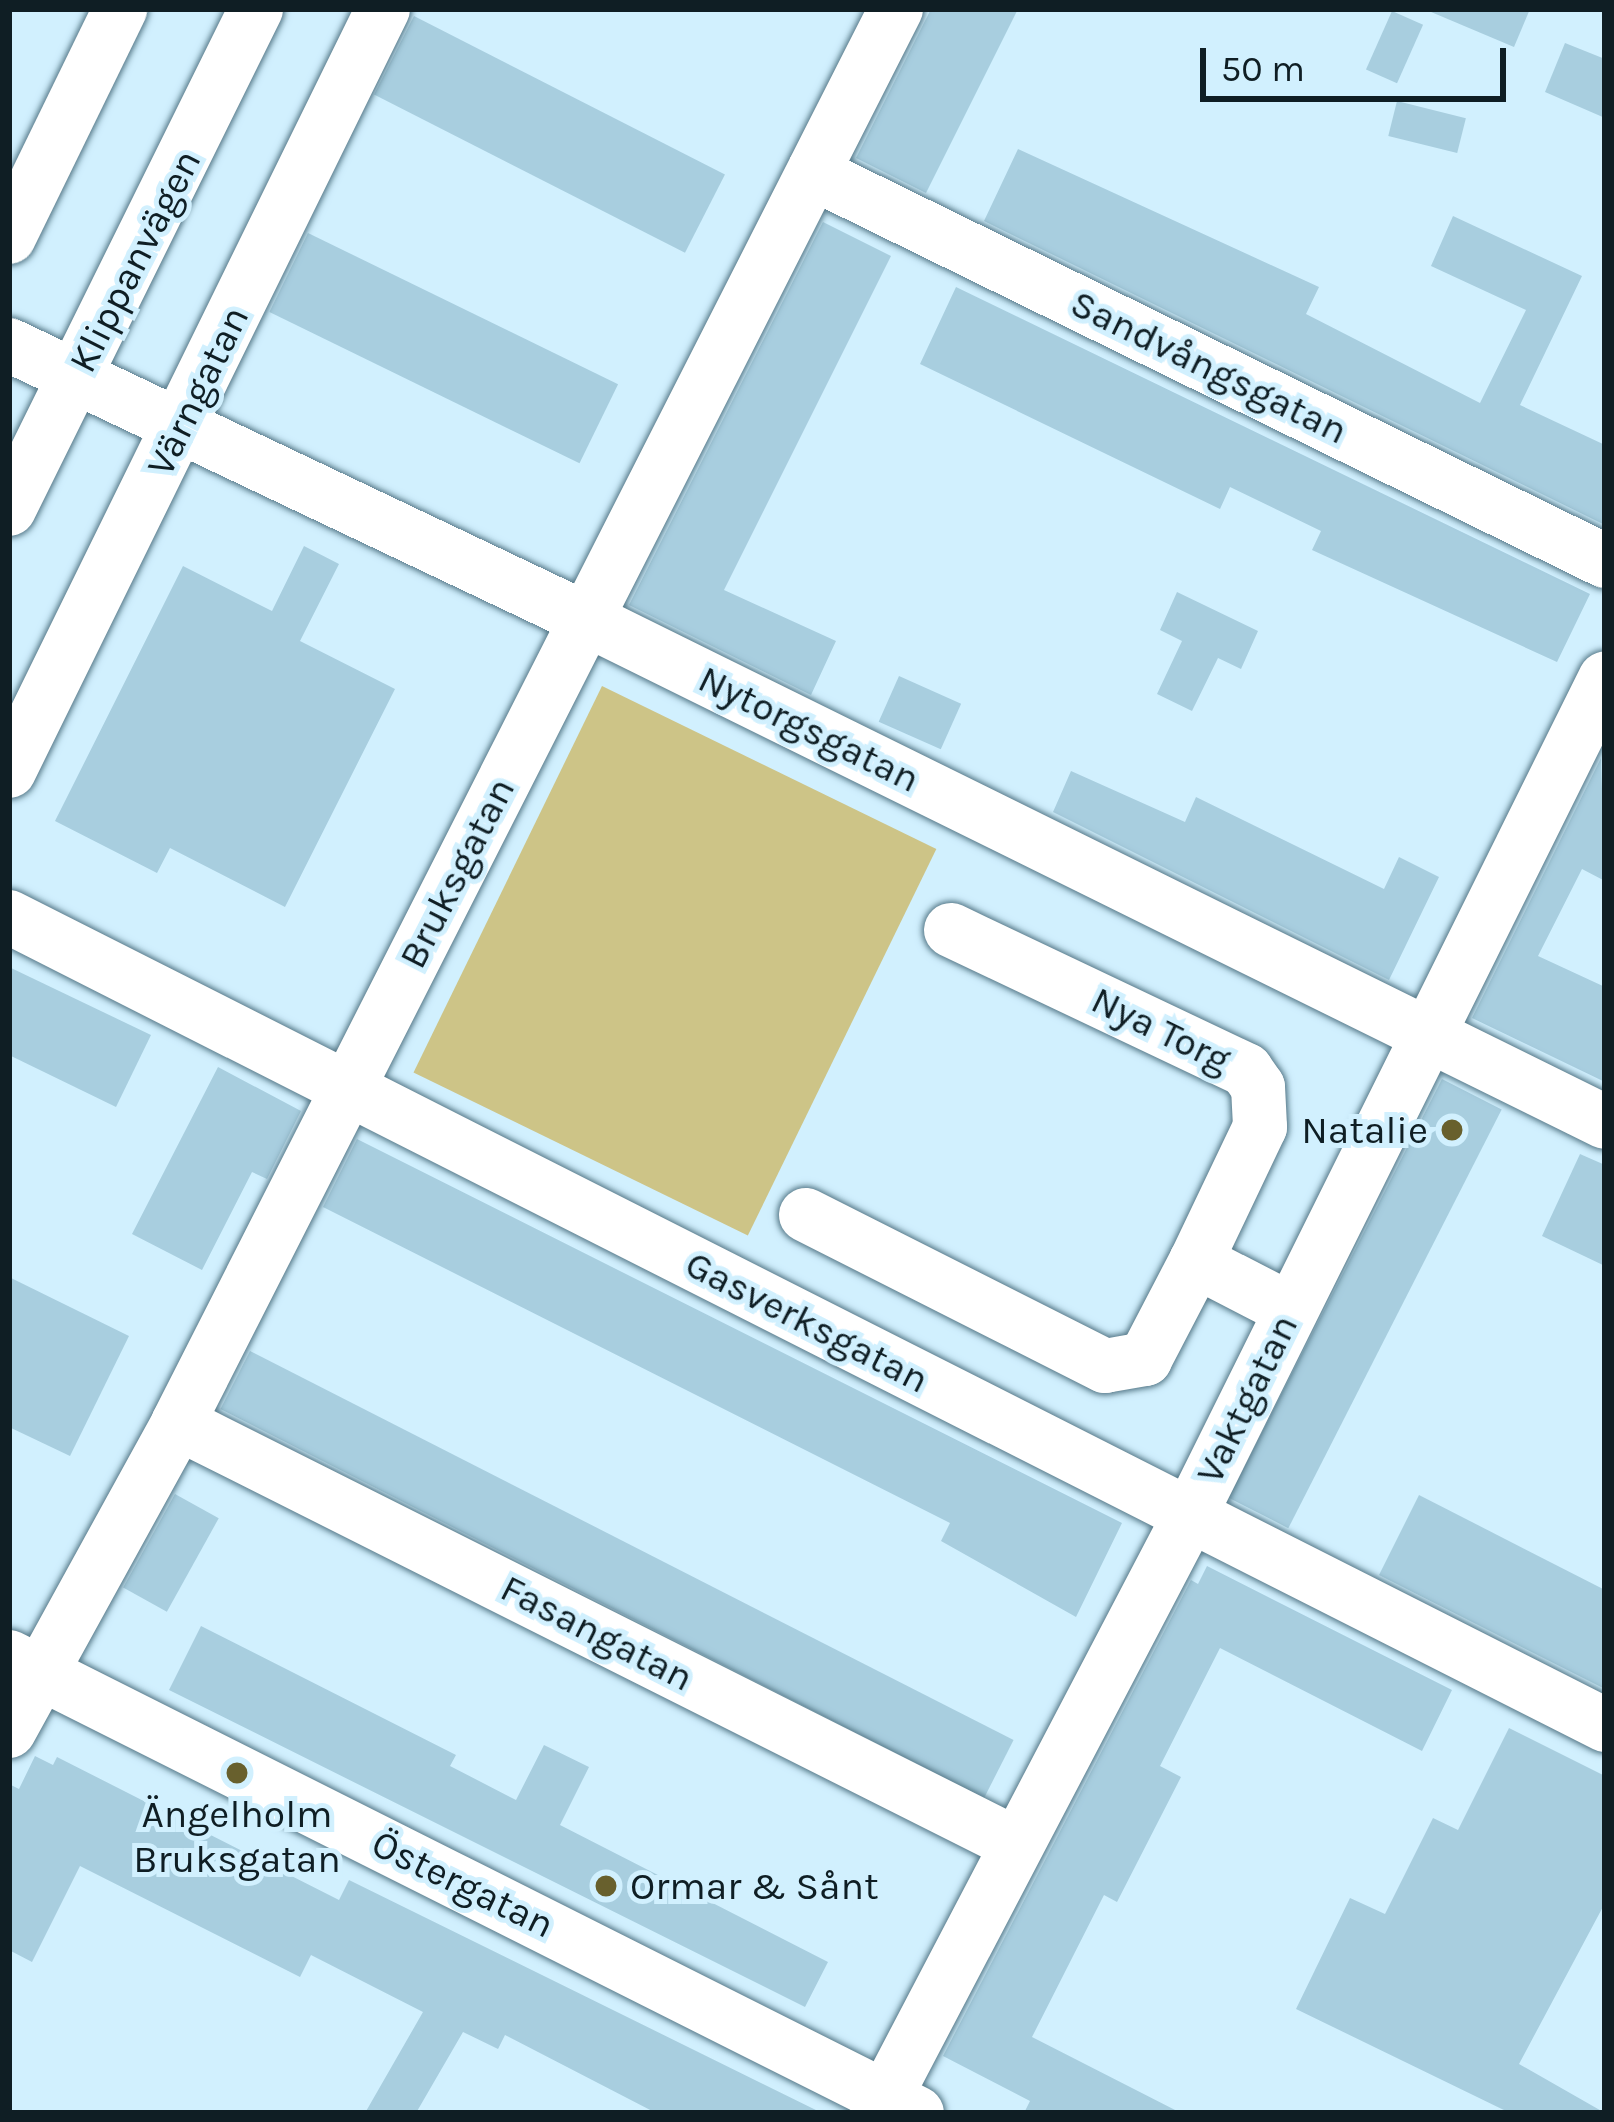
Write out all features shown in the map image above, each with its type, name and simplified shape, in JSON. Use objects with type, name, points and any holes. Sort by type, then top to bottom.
[{"type":"street","points":[[9,237],[120,9]]},
{"type":"street","name":"Klippanvägen","points":[[9,509],[256,9]]},
{"type":"street","name":"Värngatan","points":[[9,771],[383,9]]},
{"type":"street","name":"Bruksgatan","points":[[9,1731],[25,1667],[178,1423],[896,9]]},
{"type":"street","name":"Sandvångsgatan","points":[[813,173],[1605,561]]},
{"type":"street","name":"Nytorgsgatan","points":[[9,345],[586,619],[1605,1121]]},
{"type":"street","name":"Vaktgatan","points":[[894,2108],[1016,1844],[1189,1517],[1605,679]]},
{"type":"street","name":"Gasverksgatan","points":[[9,917],[1605,1725]]},
{"type":"street","name":"Nya Torg","points":[[806,1216],[1119,1368],[1153,1348],[1260,1127],[1258,1087],[1246,1070],[951,930]]},
{"type":"street","points":[[1196,1262],[1291,1310]]},
{"type":"street","name":"Fasangatan","points":[[178,1423],[1016,1844]]},
{"type":"street","name":"Östergatan","points":[[25,1667],[894,2108]]},
{"type":"shaded area","points":[[602,686],[936,849],[748,1236],[414,1072]]},
{"type":"building","points":[[931,9],[1018,9],[926,193],[856,158]]},
{"type":"building","points":[[1424,9],[1530,9],[1514,47]]},
{"type":"building","points":[[1392,11],[1423,25],[1397,83],[1366,69]]},
{"type":"building","points":[[414,16],[725,174],[685,253],[374,94]]},
{"type":"building","points":[[1565,43],[1605,59],[1605,118],[1545,92]]},
{"type":"building","points":[[1397,101],[1466,118],[1457,153],[1388,136]]},
{"type":"building","points":[[1018,149],[1319,287],[1306,314],[1480,403],[1526,310],[1431,266],[1453,216],[1582,276],[1520,405],[1605,445],[1605,525],[984,221]]},
{"type":"building","points":[[823,222],[891,256],[724,590],[836,641],[811,695],[629,605]]},
{"type":"building","points":[[308,233],[618,384],[580,463],[269,312]]},
{"type":"building","points":[[956,287],[1590,594],[1557,662],[1312,550],[1321,531],[1230,487],[1220,509],[920,364]]},
{"type":"building","points":[[304,546],[339,564],[300,641],[395,689],[285,907],[170,848],[157,873],[55,821],[183,566],[272,611]]},
{"type":"building","points":[[1177,592],[1258,631],[1241,669],[1218,658],[1192,711],[1157,694],[1182,641],[1160,630]]},
{"type":"building","points":[[899,676],[961,704],[941,749],[879,722]]},
{"type":"building","points":[[1601,758],[1605,881],[1582,869],[1538,956],[1605,987],[1605,1082],[1472,1018]]},
{"type":"building","points":[[1071,771],[1185,822],[1196,797],[1384,889],[1399,857],[1439,877],[1389,980],[1053,812]]},
{"type":"building","points":[[9,967],[151,1035],[116,1107],[9,1055]]},
{"type":"building","points":[[218,1067],[301,1111],[267,1179],[252,1172],[202,1270],[132,1234]]},
{"type":"building","points":[[1442,1079],[1502,1109],[1288,1528],[1229,1498]]},
{"type":"building","points":[[357,1139],[1122,1523],[1076,1617],[941,1541],[950,1523],[323,1207]]},
{"type":"building","points":[[1580,1154],[1605,1165],[1605,1266],[1542,1236]]},
{"type":"building","points":[[9,1277],[129,1336],[70,1456],[9,1427]]},
{"type":"building","points":[[250,1351],[1014,1740],[984,1798],[220,1409]]},
{"type":"building","points":[[175,1494],[219,1518],[167,1612],[123,1588]]},
{"type":"building","points":[[1419,1495],[1605,1590],[1605,1689],[1379,1575]]},
{"type":"building","points":[[1207,1566],[1452,1690],[1422,1751],[1220,1648],[1160,1766],[1181,1777],[1117,1902],[1104,1895],[1032,2037],[1181,2113],[1024,2113],[1030,2101],[943,2056],[1191,1580],[1198,1584]]},
{"type":"building","points":[[201,1626],[456,1755],[450,1766],[516,1800],[544,1745],[589,1767],[560,1825],[828,1962],[805,2007],[169,1690]]},
{"type":"building","points":[[1509,1728],[1605,1776],[1605,1903],[1519,2064],[1605,2113],[1510,2113],[1296,2009],[1350,1898],[1385,1914],[1433,1818],[1458,1830]]},
{"type":"building","points":[[35,1756],[53,1765],[57,1757],[339,1900],[349,1880],[822,2113],[656,2113],[505,2035],[498,2049],[463,2032],[416,2113],[365,2113],[423,2012],[311,1955],[300,1977],[80,1866],[32,1962],[9,1950],[9,1784],[19,1789]]},
{"type":"place","name":"Natalie","points":[[1452,1130]]},
{"type":"place","name":"Ängelholm Bruksgatan","points":[[237,1773]]},
{"type":"place","name":"Ormar & Sånt","points":[[606,1886]]}]
